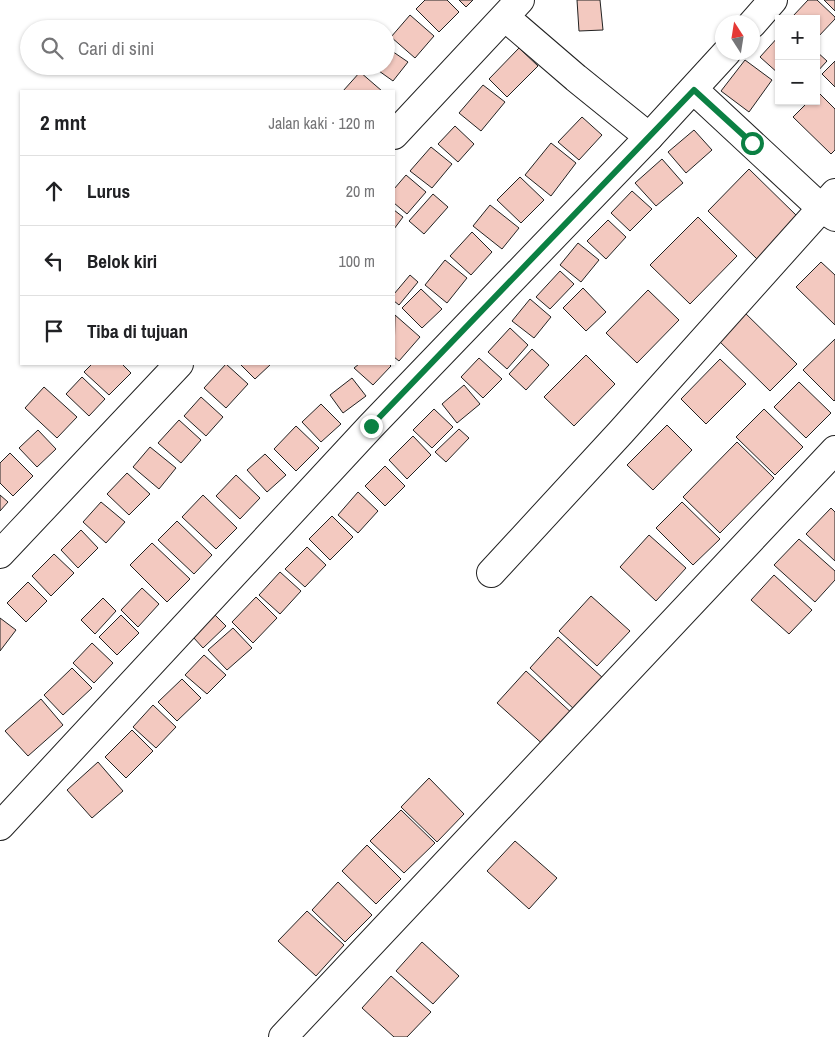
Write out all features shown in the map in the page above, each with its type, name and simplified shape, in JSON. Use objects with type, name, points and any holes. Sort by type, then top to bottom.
[{"type":"street","points":[[395,134],[513,8],[576,78],[649,137]]},
{"type":"street","points":[[0,826],[371,426],[694,90],[720,60]]},
{"type":"street","points":[[491,574],[830,206],[694,90]]},
{"type":"street","points":[[0,554],[178,365]]},
{"type":"street","points":[[283,1037],[835,450]]},
{"type":"building","points":[[425,0],[447,0],[459,12],[439,32],[416,9]]},
{"type":"building","points":[[459,0],[473,0],[466,7]]},
{"type":"building","points":[[577,0],[600,0],[603,30],[579,31]]},
{"type":"building","points":[[808,0],[817,0],[835,19],[820,35],[820,15],[794,15]]},
{"type":"building","points":[[824,0],[835,0],[835,11]]},
{"type":"building","points":[[410,15],[434,36],[415,58],[395,40],[395,32]]},
{"type":"building","points":[[775,40],[775,70],[760,57]]},
{"type":"building","points":[[519,48],[538,66],[507,97],[489,79]]},
{"type":"building","points":[[395,53],[408,62],[393,81],[385,75],[395,75]]},
{"type":"building","points":[[820,55],[827,61],[820,69]]},
{"type":"building","points":[[745,60],[772,80],[749,112],[721,91]]},
{"type":"building","points":[[835,61],[835,87],[822,74]]},
{"type":"building","points":[[357,75],[363,75],[381,90],[344,90]]},
{"type":"building","points":[[483,85],[505,102],[481,131],[459,113]]},
{"type":"building","points":[[820,94],[835,109],[835,150],[831,154],[793,117],[805,105],[820,105]]},
{"type":"building","points":[[582,117],[602,135],[579,160],[558,142]]},
{"type":"building","points":[[455,126],[474,144],[458,162],[438,144]]},
{"type":"building","points":[[694,130],[712,150],[686,173],[668,152]]},
{"type":"building","points":[[551,143],[576,163],[551,196],[525,175]]},
{"type":"building","points":[[431,147],[452,164],[432,188],[410,171]]},
{"type":"building","points":[[662,159],[683,183],[656,206],[635,183]]},
{"type":"building","points":[[749,169],[798,217],[757,259],[708,211]]},
{"type":"building","points":[[406,175],[426,192],[407,214],[395,204],[395,188]]},
{"type":"building","points":[[520,177],[544,200],[521,223],[497,200]]},
{"type":"building","points":[[632,191],[652,209],[630,231],[611,213]]},
{"type":"building","points":[[433,194],[448,207],[424,234],[409,221]]},
{"type":"building","points":[[490,205],[519,228],[502,249],[473,226]]},
{"type":"building","points":[[395,211],[403,217],[395,228]]},
{"type":"building","points":[[698,217],[737,256],[690,304],[650,265]]},
{"type":"building","points":[[608,220],[626,237],[606,259],[587,241]]},
{"type":"building","points":[[472,232],[492,252],[471,275],[450,256]]},
{"type":"building","points":[[578,243],[599,260],[581,282],[560,265]]},
{"type":"building","points":[[445,260],[467,278],[447,303],[425,285]]},
{"type":"building","points":[[821,262],[835,275],[835,325],[796,287]]},
{"type":"building","points":[[560,271],[574,284],[550,309],[536,297]]},
{"type":"building","points":[[410,275],[418,282],[399,305],[395,302],[395,293]]},
{"type":"building","points":[[583,288],[606,312],[586,331],[563,308]]},
{"type":"building","points":[[421,289],[442,309],[422,328],[402,308]]},
{"type":"building","points":[[648,290],[679,320],[637,363],[606,333]]},
{"type":"building","points":[[530,299],[551,317],[534,338],[512,321]]},
{"type":"building","points":[[741,309],[797,364],[770,391],[714,336]]},
{"type":"building","points":[[395,315],[420,337],[399,361],[395,358]]},
{"type":"building","points":[[510,328],[528,345],[507,369],[488,352]]},
{"type":"building","points":[[835,339],[835,400],[834,401],[803,370]]},
{"type":"building","points":[[532,349],[549,365],[526,390],[509,374]]},
{"type":"building","points":[[586,355],[615,384],[574,426],[544,397]]},
{"type":"building","points":[[479,358],[502,379],[483,398],[461,377]]},
{"type":"building","points":[[720,359],[746,384],[706,424],[681,399]]},
{"type":"building","points":[[91,365],[123,365],[131,373],[109,395],[84,372]]},
{"type":"building","points":[[225,365],[248,384],[226,408],[204,388]]},
{"type":"building","points":[[241,365],[270,365],[255,379]]},
{"type":"building","points":[[358,365],[391,366],[373,385],[354,368]]},
{"type":"building","points":[[82,377],[105,399],[89,416],[66,394]]},
{"type":"building","points":[[352,378],[366,396],[343,413],[330,395]]},
{"type":"building","points":[[799,382],[831,413],[806,438],[774,407]]},
{"type":"building","points":[[464,385],[480,404],[457,423],[442,404]]},
{"type":"building","points":[[44,387],[77,417],[57,438],[25,408]]},
{"type":"building","points":[[201,397],[223,417],[206,436],[184,416]]},
{"type":"building","points":[[321,404],[341,424],[321,442],[302,422]]},
{"type":"building","points":[[434,409],[453,427],[432,448],[413,430]]},
{"type":"building","points":[[764,409],[803,447],[775,475],[736,437]]},
{"type":"building","points":[[179,420],[201,440],[181,463],[158,443]]},
{"type":"building","points":[[667,425],[692,450],[653,490],[627,465]]},
{"type":"building","points":[[296,426],[319,448],[296,471],[274,449]]},
{"type":"building","points":[[459,429],[469,438],[446,462],[435,452]]},
{"type":"building","points":[[38,430],[56,449],[37,467],[19,448]]},
{"type":"building","points":[[413,436],[431,455],[407,479],[389,460]]},
{"type":"building","points":[[737,442],[774,478],[720,533],[683,497]]},
{"type":"building","points":[[150,447],[176,468],[159,489],[133,467]]},
{"type":"building","points":[[10,453],[33,476],[13,496],[0,483],[0,463]]},
{"type":"building","points":[[265,454],[286,475],[267,492],[247,470]]},
{"type":"building","points":[[385,466],[405,486],[385,506],[365,486]]},
{"type":"building","points":[[127,473],[150,494],[129,515],[107,494]]},
{"type":"building","points":[[236,475],[260,498],[240,519],[216,496]]},
{"type":"building","points":[[358,492],[378,511],[358,533],[338,515]]},
{"type":"building","points":[[0,495],[8,502],[0,511]]},
{"type":"building","points":[[203,495],[237,528],[216,549],[182,517]]},
{"type":"building","points":[[101,502],[125,522],[106,543],[83,522]]},
{"type":"building","points":[[682,502],[720,539],[693,565],[656,528]]},
{"type":"building","points":[[831,508],[835,512],[835,561],[806,534]]},
{"type":"building","points":[[332,516],[353,537],[330,560],[309,539]]},
{"type":"building","points":[[177,521],[212,555],[194,574],[158,540]]},
{"type":"building","points":[[81,530],[98,548],[78,568],[61,550]]},
{"type":"building","points":[[649,535],[686,568],[656,601],[620,567]]},
{"type":"building","points":[[799,539],[835,571],[835,580],[815,602],[774,565]]},
{"type":"building","points":[[152,543],[190,579],[167,602],[130,565]]},
{"type":"building","points":[[307,547],[326,565],[305,587],[285,569]]},
{"type":"building","points":[[54,554],[74,573],[51,596],[32,576]]},
{"type":"building","points":[[280,572],[301,591],[280,614],[259,595]]},
{"type":"building","points":[[774,575],[812,610],[789,634],[751,600]]},
{"type":"building","points":[[28,582],[47,601],[26,622],[7,603]]},
{"type":"building","points":[[142,588],[159,604],[138,627],[121,610]]},
{"type":"building","points":[[591,596],[630,631],[597,666],[559,631]]},
{"type":"building","points":[[256,597],[277,618],[253,643],[232,622]]},
{"type":"building","points":[[103,598],[116,611],[95,634],[81,620]]},
{"type":"building","points":[[121,615],[139,633],[117,655],[99,637]]},
{"type":"building","points":[[215,615],[226,626],[203,648],[193,637]]},
{"type":"building","points":[[0,618],[16,630],[0,651]]},
{"type":"building","points":[[233,628],[252,648],[227,670],[208,650]]},
{"type":"building","points":[[558,637],[604,679],[575,710],[530,668]]},
{"type":"building","points":[[92,643],[113,663],[94,683],[73,663]]},
{"type":"building","points":[[204,655],[226,675],[207,694],[185,675]]},
{"type":"building","points":[[72,668],[92,688],[63,715],[44,695]]},
{"type":"building","points":[[526,671],[575,716],[547,748],[497,703]]},
{"type":"building","points":[[182,679],[201,698],[177,721],[158,702]]},
{"type":"building","points":[[41,699],[63,725],[28,756],[5,731]]},
{"type":"building","points":[[153,705],[176,727],[156,748],[133,727]]},
{"type":"building","points":[[132,730],[153,751],[126,778],[105,757]]},
{"type":"building","points":[[98,762],[123,791],[92,818],[67,790]]},
{"type":"building","points":[[429,778],[464,814],[437,842],[401,807]]},
{"type":"building","points":[[401,810],[435,843],[404,873],[370,841]]},
{"type":"building","points":[[515,841],[557,878],[529,909],[487,871]]},
{"type":"building","points":[[367,845],[401,879],[376,904],[342,871]]},
{"type":"building","points":[[338,882],[372,915],[345,942],[312,910]]},
{"type":"building","points":[[307,911],[344,945],[316,976],[278,941]]},
{"type":"building","points":[[422,942],[459,976],[433,1004],[396,971]]},
{"type":"building","points":[[391,976],[431,1012],[407,1037],[394,1037],[362,1008]]},
{"type":"route","points":[[371,426],[694,90],[752,143]]}]
